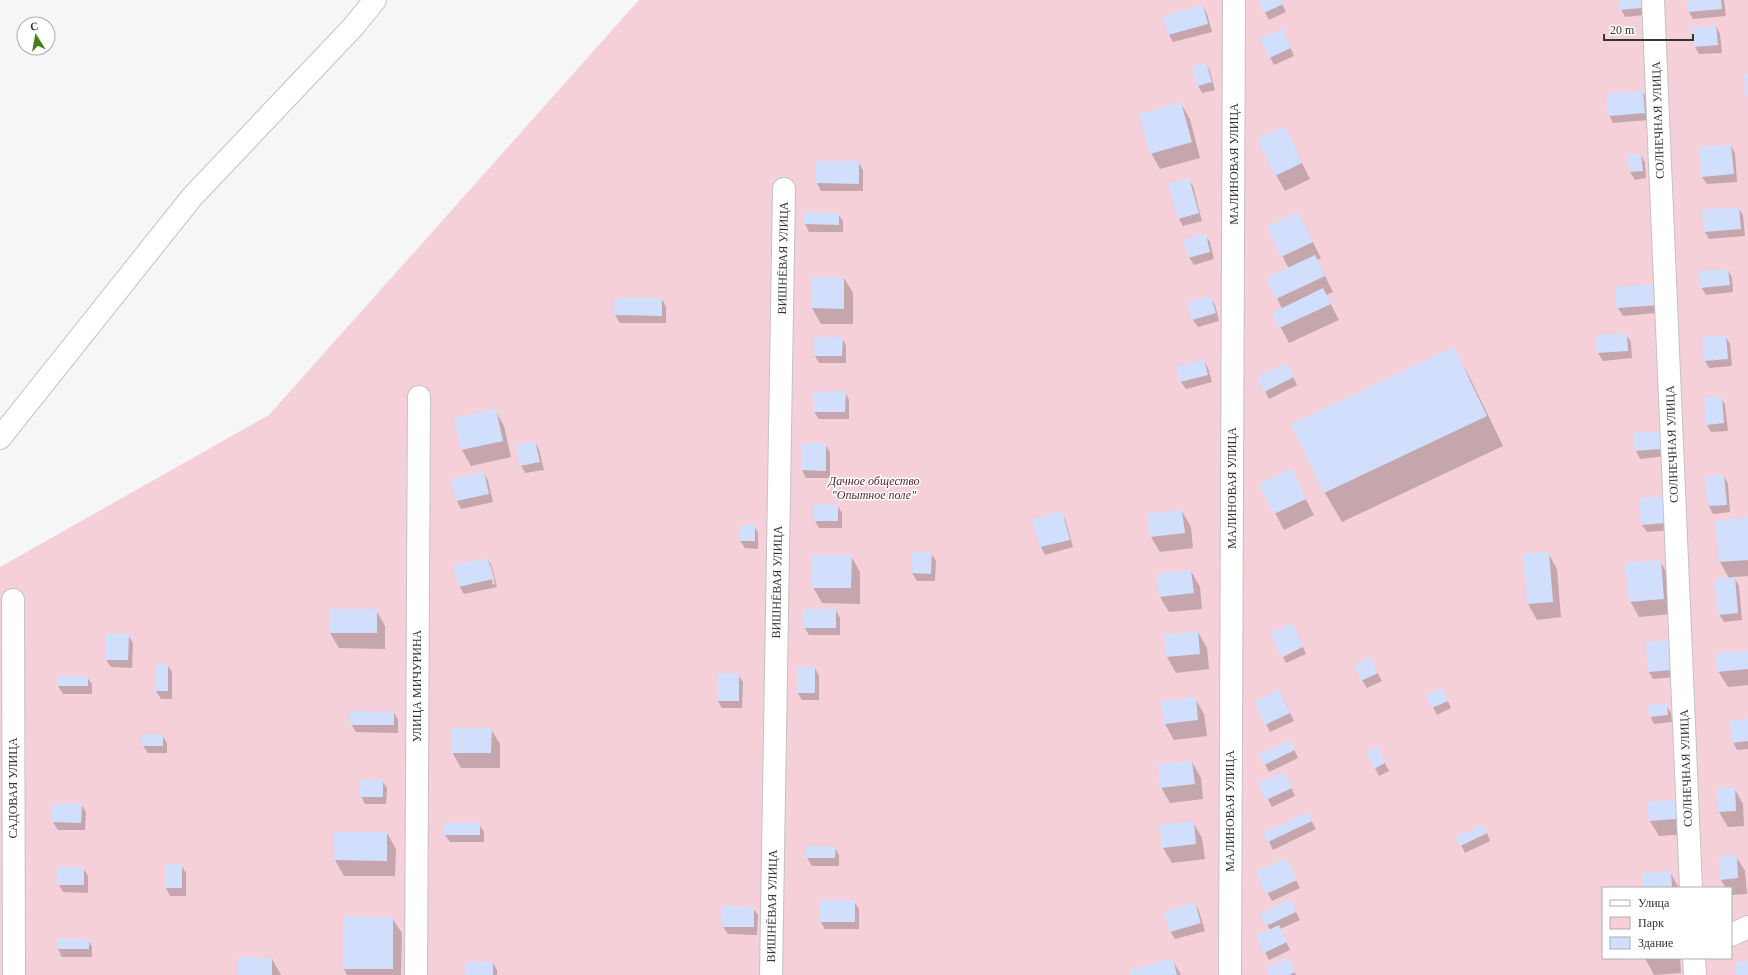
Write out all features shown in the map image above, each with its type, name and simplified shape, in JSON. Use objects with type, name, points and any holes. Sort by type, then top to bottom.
[{"type":"street","points":[[0,438],[192,197],[354,26],[375,0]]},
{"type":"street","name":"МАЛИНОВАЯ УЛИЦА","points":[[1230,975],[1234,0]]},
{"type":"street","name":"СОЛНЕЧНАЯ УЛИЦА","points":[[1653,0],[1691,887]]},
{"type":"street","name":"ВИШНЁВАЯ УЛИЦА","points":[[771,975],[784,189]]},
{"type":"street","name":"УЛИЦА МИЧУРИНА","points":[[416,975],[419,397]]},
{"type":"street","name":"САДОВАЯ УЛИЦА","points":[[13,600],[14,975]]},
{"type":"street","points":[[1732,935],[1748,927]]},
{"type":"street","points":[[1694,959],[1695,975]]},
{"type":"green space","name":"Дачное общество \"Опытное поле\"","points":[[639,0],[1748,0],[1748,975],[0,975],[0,567],[269,415]]},
{"type":"building","points":[[1258,0],[1281,0],[1283,4],[1264,13]]},
{"type":"building","points":[[1619,0],[1641,0],[1642,8],[1620,10]]},
{"type":"building","points":[[1687,0],[1721,0],[1722,9],[1688,12]]},
{"type":"building","points":[[1203,5],[1208,24],[1168,35],[1163,16]]},
{"type":"building","points":[[1716,25],[1718,45],[1694,47],[1692,28]]},
{"type":"building","points":[[1282,28],[1291,48],[1269,58],[1260,39]]},
{"type":"building","points":[[1206,62],[1212,82],[1197,86],[1192,67]]},
{"type":"building","points":[[1748,74],[1748,97],[1746,97],[1744,75]]},
{"type":"building","points":[[1643,90],[1645,113],[1608,116],[1606,94]]},
{"type":"building","points":[[1181,102],[1192,142],[1150,154],[1139,114]]},
{"type":"building","points":[[1285,126],[1302,163],[1275,176],[1257,139]]},
{"type":"building","points":[[1731,145],[1734,174],[1701,177],[1699,147]]},
{"type":"building","points":[[1641,154],[1643,171],[1629,172],[1628,155]]},
{"type":"building","points":[[816,161],[859,161],[859,184],[816,183]]},
{"type":"building","points":[[1189,178],[1199,213],[1178,219],[1168,183]]},
{"type":"building","points":[[1739,207],[1741,229],[1704,232],[1702,210]]},
{"type":"building","points":[[804,212],[839,213],[839,225],[804,224]]},
{"type":"building","points":[[1298,212],[1313,242],[1281,257],[1267,227]]},
{"type":"building","points":[[1206,234],[1210,252],[1188,258],[1183,239]]},
{"type":"building","points":[[1315,255],[1325,276],[1276,299],[1266,278]]},
{"type":"building","points":[[1728,269],[1730,285],[1700,288],[1699,271]]},
{"type":"building","points":[[811,277],[844,277],[844,309],[811,308]]},
{"type":"building","points":[[1659,283],[1661,305],[1617,308],[1615,287]]},
{"type":"building","points":[[1323,288],[1331,304],[1279,328],[1272,313]]},
{"type":"building","points":[[1211,296],[1216,313],[1192,320],[1187,302]]},
{"type":"building","points":[[615,298],[662,298],[662,316],[614,315]]},
{"type":"building","points":[[1627,333],[1628,351],[1597,353],[1596,335]]},
{"type":"building","points":[[1726,335],[1728,359],[1704,361],[1702,337]]},
{"type":"building","points":[[814,337],[843,337],[842,356],[814,356]]},
{"type":"building","points":[[1454,347],[1487,416],[1324,493],[1291,424]]},
{"type":"building","points":[[1204,359],[1208,375],[1180,382],[1176,367]]},
{"type":"building","points":[[1287,363],[1294,377],[1264,392],[1257,377]]},
{"type":"building","points":[[846,391],[845,412],[813,412],[813,392]]},
{"type":"building","points":[[1722,396],[1724,423],[1706,425],[1704,398]]},
{"type":"building","points":[[496,409],[503,441],[461,450],[454,418]]},
{"type":"building","points":[[1660,431],[1661,449],[1635,451],[1633,433]]},
{"type":"building","points":[[535,441],[540,462],[520,466],[516,445]]},
{"type":"building","points":[[801,443],[826,443],[826,471],[801,470]]},
{"type":"building","points":[[1292,468],[1306,499],[1274,514],[1259,484]]},
{"type":"building","points":[[484,472],[489,494],[456,501],[451,479]]},
{"type":"building","points":[[1724,475],[1727,505],[1708,506],[1705,477]]},
{"type":"building","points":[[1664,496],[1666,523],[1641,525],[1639,498]]},
{"type":"building","points":[[814,504],[838,504],[838,521],[814,521]]},
{"type":"building","points":[[1182,510],[1185,533],[1150,537],[1147,514]]},
{"type":"building","points":[[1062,511],[1070,540],[1040,547],[1032,519]]},
{"type":"building","points":[[1748,517],[1748,560],[1719,562],[1715,521]]},
{"type":"building","points":[[739,525],[755,525],[755,541],[739,541]]},
{"type":"building","points":[[912,552],[932,552],[931,574],[911,573]]},
{"type":"building","points":[[1549,552],[1553,602],[1527,604],[1523,554]]},
{"type":"building","points":[[812,555],[852,555],[851,588],[812,588]]},
{"type":"building","points":[[488,558],[493,579],[458,587],[453,565]]},
{"type":"building","points":[[1661,560],[1664,599],[1629,602],[1625,563]]},
{"type":"building","points":[[1191,570],[1194,593],[1159,597],[1156,574]]},
{"type":"building","points":[[1735,577],[1738,613],[1718,615],[1715,579]]},
{"type":"building","points":[[329,609],[377,609],[377,633],[329,633]]},
{"type":"building","points":[[803,609],[836,609],[836,628],[803,628]]},
{"type":"building","points":[[1292,623],[1303,646],[1281,656],[1270,633]]},
{"type":"building","points":[[1198,631],[1200,654],[1166,657],[1164,635]]},
{"type":"building","points":[[106,634],[129,634],[128,660],[105,660]]},
{"type":"building","points":[[1669,640],[1672,670],[1648,672],[1646,642]]},
{"type":"building","points":[[1748,651],[1748,669],[1717,672],[1716,653]]},
{"type":"building","points":[[1370,657],[1378,673],[1361,681],[1354,665]]},
{"type":"building","points":[[156,664],[168,664],[168,691],[155,691]]},
{"type":"building","points":[[797,667],[815,667],[815,693],[797,693]]},
{"type":"building","points":[[717,673],[739,674],[739,701],[717,701]]},
{"type":"building","points":[[57,676],[88,676],[88,686],[57,686]]},
{"type":"building","points":[[1442,688],[1448,701],[1432,708],[1426,695]]},
{"type":"building","points":[[1279,690],[1290,713],[1265,725],[1254,702]]},
{"type":"building","points":[[1196,697],[1198,720],[1164,724],[1161,701]]},
{"type":"building","points":[[1667,704],[1668,715],[1649,717],[1648,705]]},
{"type":"building","points":[[350,711],[394,712],[394,725],[350,725]]},
{"type":"building","points":[[1748,719],[1748,741],[1732,743],[1730,720]]},
{"type":"building","points":[[451,728],[492,728],[491,753],[451,753]]},
{"type":"building","points":[[142,734],[163,734],[163,746],[142,746]]},
{"type":"building","points":[[1290,740],[1295,750],[1264,765],[1259,755]]},
{"type":"building","points":[[1378,747],[1385,763],[1374,769],[1366,753]]},
{"type":"building","points":[[1192,761],[1195,784],[1160,788],[1158,764]]},
{"type":"building","points":[[1284,772],[1292,788],[1266,800],[1258,783]]},
{"type":"building","points":[[360,779],[383,780],[383,797],[360,797]]},
{"type":"building","points":[[1735,787],[1736,811],[1718,812],[1717,788]]},
{"type":"building","points":[[1676,800],[1677,819],[1649,821],[1647,802]]},
{"type":"building","points":[[82,803],[81,823],[52,822],[52,804]]},
{"type":"building","points":[[1308,812],[1312,821],[1268,842],[1263,833]]},
{"type":"building","points":[[1194,821],[1196,844],[1162,848],[1159,825]]},
{"type":"building","points":[[444,823],[480,823],[480,835],[444,835]]},
{"type":"building","points":[[1483,824],[1487,833],[1460,846],[1456,837]]},
{"type":"building","points":[[334,832],[387,832],[387,861],[334,860]]},
{"type":"building","points":[[806,846],[836,846],[835,858],[806,858]]},
{"type":"building","points":[[1737,855],[1738,878],[1720,880],[1719,856]]},
{"type":"building","points":[[1286,858],[1297,880],[1266,894],[1256,872]]},
{"type":"building","points":[[165,864],[182,864],[182,888],[165,888]]},
{"type":"building","points":[[58,867],[84,867],[84,885],[58,885]]},
{"type":"building","points":[[1671,871],[1672,887],[1643,887],[1642,873]]},
{"type":"building","points":[[1290,899],[1296,912],[1266,926],[1260,913]]},
{"type":"building","points":[[820,900],[855,900],[855,922],[819,922]]},
{"type":"building","points":[[1195,903],[1201,923],[1170,932],[1164,911]]},
{"type":"building","points":[[722,906],[754,907],[754,927],[722,927]]},
{"type":"building","points":[[343,916],[393,917],[393,969],[343,969]]},
{"type":"building","points":[[1279,925],[1287,942],[1264,953],[1256,936]]},
{"type":"building","points":[[57,938],[89,939],[89,949],[57,949]]},
{"type":"building","points":[[238,957],[272,958],[272,975],[238,975]]},
{"type":"building","points":[[1288,957],[1295,972],[1289,975],[1269,975],[1266,968]]},
{"type":"building","points":[[1173,958],[1177,975],[1131,975],[1129,970]]},
{"type":"building","points":[[1748,961],[1748,975],[1736,975],[1735,962]]},
{"type":"building","points":[[466,962],[493,962],[493,975],[466,975]]}]
